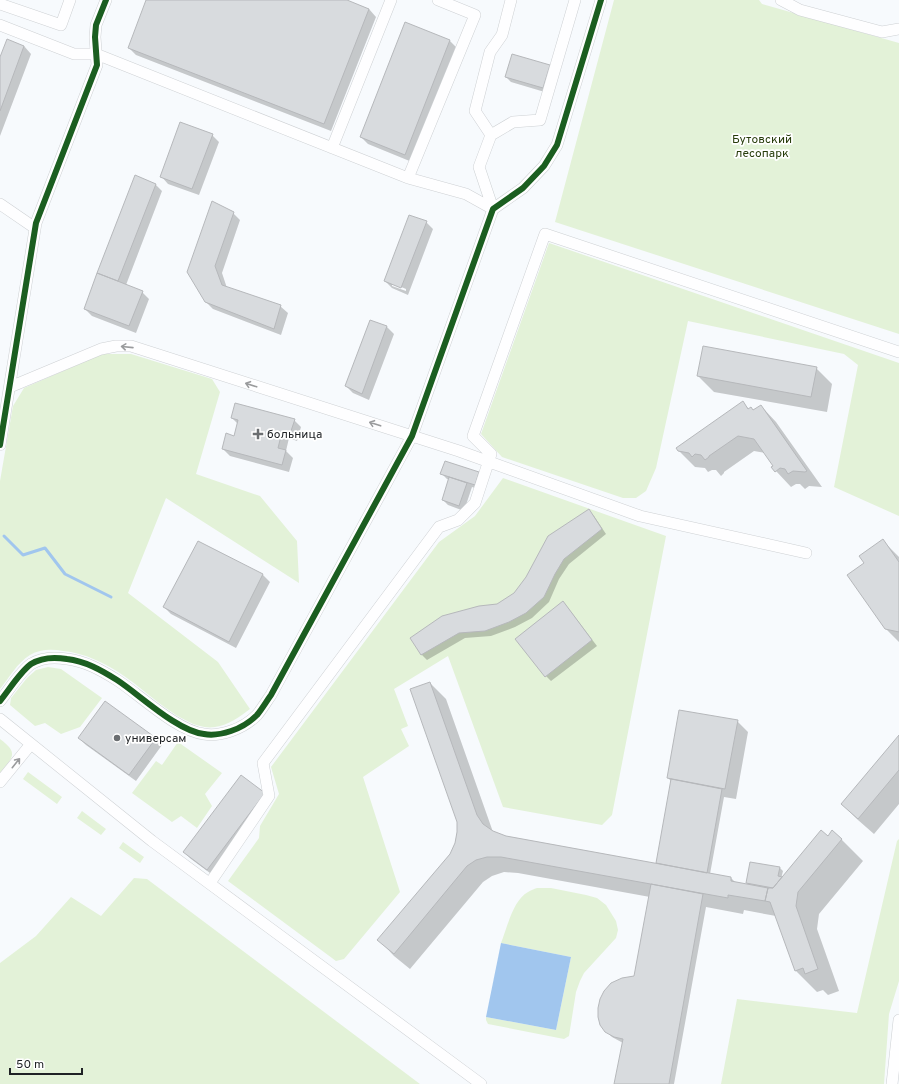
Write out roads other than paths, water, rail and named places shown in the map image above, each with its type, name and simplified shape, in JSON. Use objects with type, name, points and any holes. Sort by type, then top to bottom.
[{"type":"street","points":[[0,4],[61,25],[70,0]]},
{"type":"street","points":[[0,445],[36,223],[97,65],[95,37],[96,25],[106,0]]},
{"type":"street","points":[[332,148],[391,0]]},
{"type":"street","points":[[408,178],[475,15],[438,0]]},
{"type":"street","points":[[491,135],[475,111],[490,52],[502,35],[511,0]]},
{"type":"street","points":[[493,209],[479,167],[491,135],[513,122],[540,120],[575,0]]},
{"type":"street","points":[[0,701],[21,674],[31,664],[43,658],[58,657],[76,660],[96,667],[118,680],[171,719],[187,729],[203,734],[221,735],[239,729],[256,716],[271,695],[412,436],[493,209],[523,188],[544,166],[557,145],[601,0]]},
{"type":"street","points":[[781,0],[800,10],[882,32],[899,29]]},
{"type":"street","points":[[0,25],[74,54],[96,54],[408,178],[466,194],[493,209]]},
{"type":"street","points":[[0,204],[35,228]]},
{"type":"street","points":[[210,883],[269,796],[263,763],[440,527],[458,520],[475,503],[491,454],[473,436],[545,234],[899,352]]},
{"type":"street","points":[[10,387],[100,349],[116,346],[131,346],[488,461],[640,516],[806,553]]},
{"type":"street","points":[[0,719],[152,841],[481,1084]]},
{"type":"street","points":[[0,782],[31,744]]},
{"type":"street","points":[[892,1084],[899,1020]]},
{"type":"water","points":[[501,943],[571,957],[556,1030],[486,1017]]},
{"type":"waterway","points":[[4,536],[23,555],[45,548],[65,574],[111,597]]},
{"type":"place","name":"больница","points":[[258,434]]},
{"type":"place","name":"универсам","points":[[117,738]]},
{"type":"park label","name":"Бутовский лесопарк","points":[[762,146]]}]
